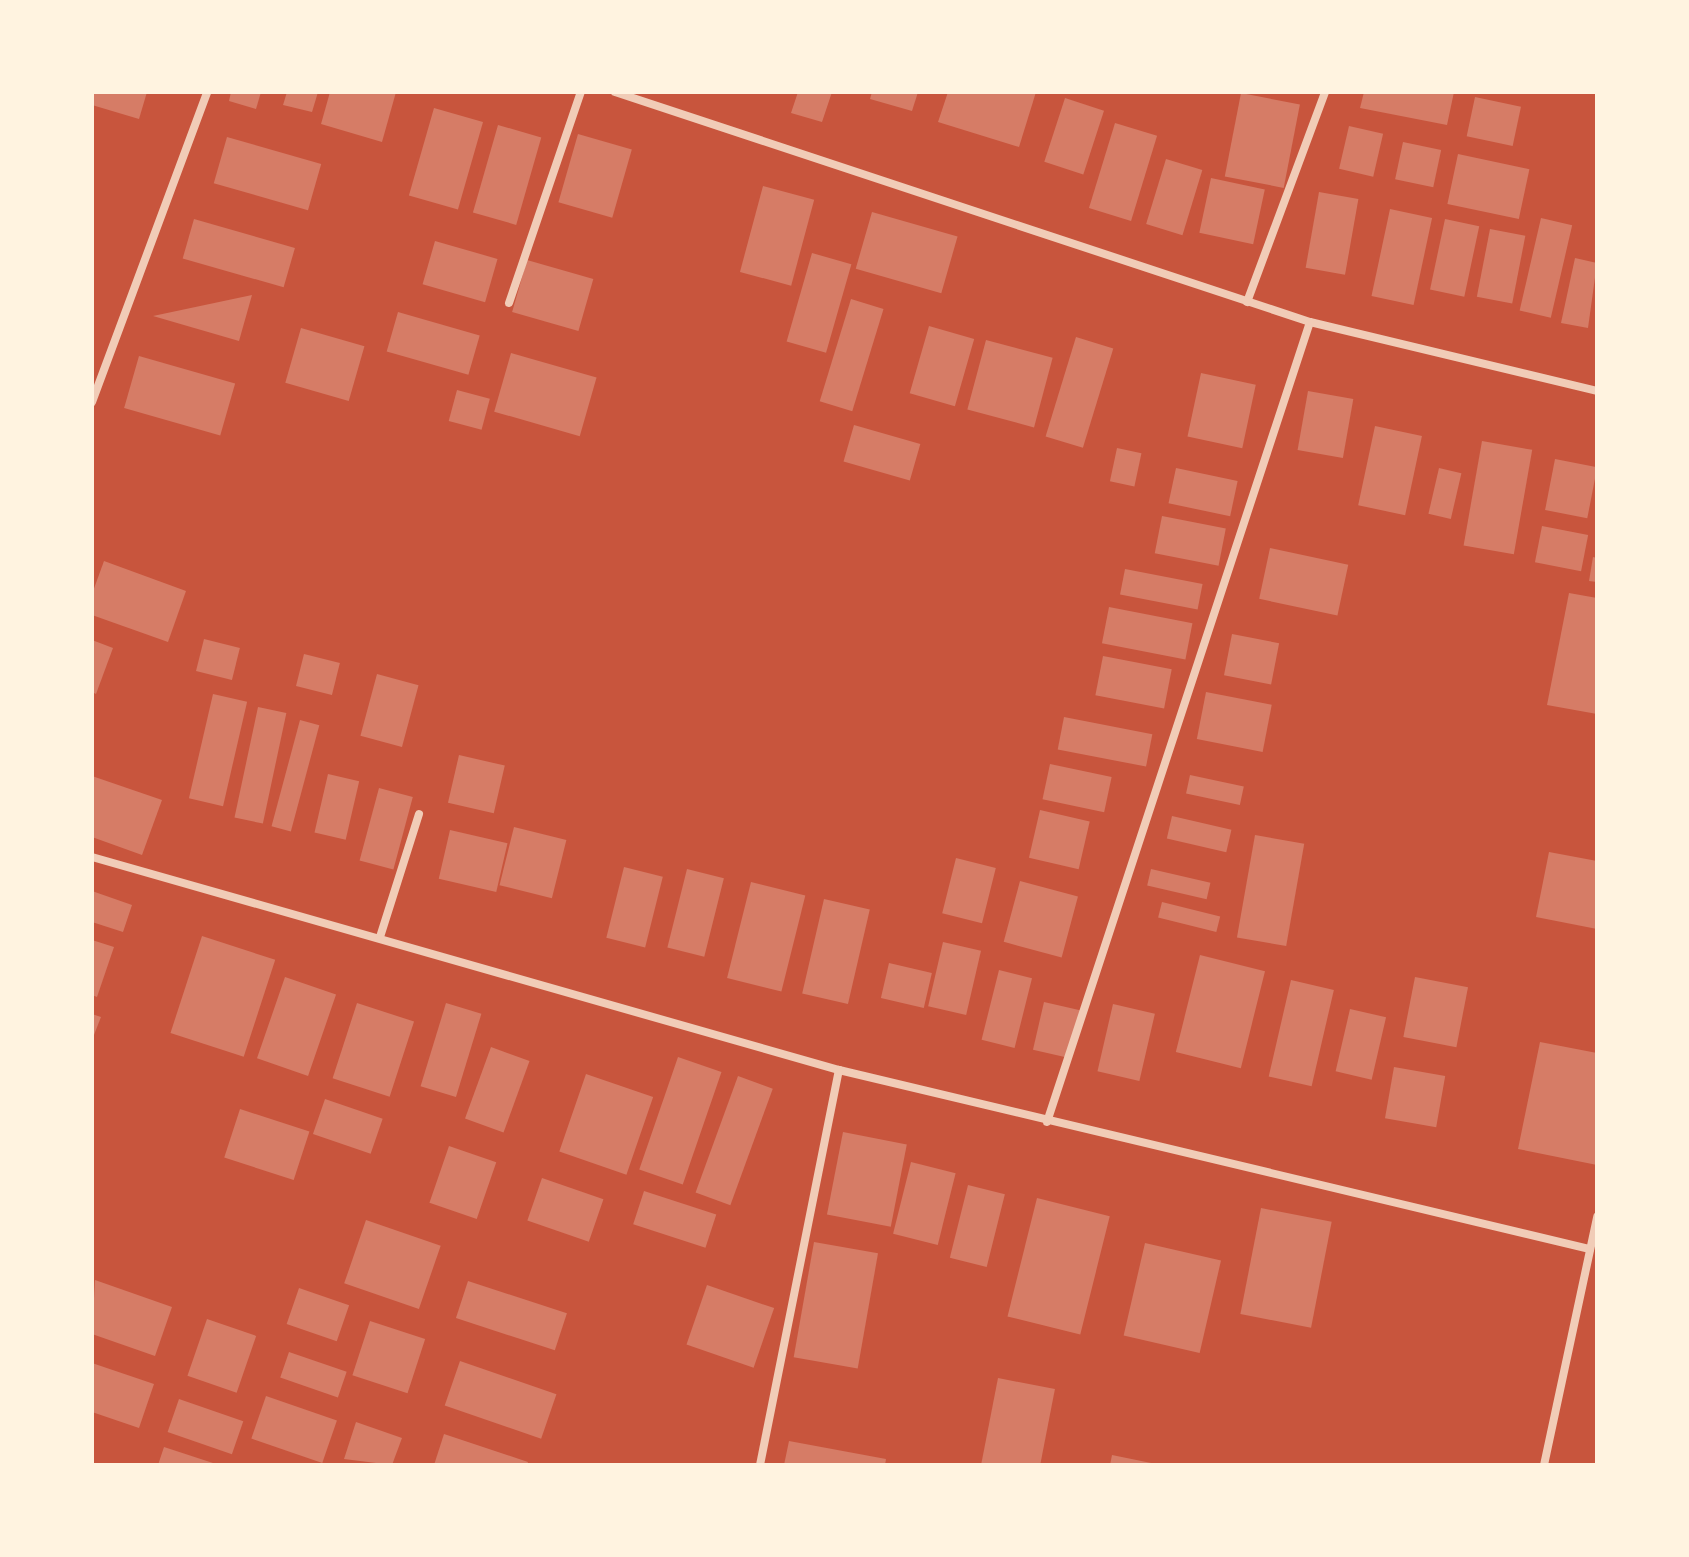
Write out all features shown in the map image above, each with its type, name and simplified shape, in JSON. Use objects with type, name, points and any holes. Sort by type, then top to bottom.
[{"type":"street","points":[[92,402],[207,92]]},
{"type":"street","points":[[509,303],[581,92]]},
{"type":"street","points":[[615,92],[1310,322],[1597,391]]},
{"type":"street","points":[[1247,302],[1325,92]]},
{"type":"street","points":[[1047,1122],[1310,322]]},
{"type":"street","points":[[380,937],[419,814]]},
{"type":"street","points":[[92,857],[839,1070],[927,1088],[1047,1122],[1590,1249]]},
{"type":"street","points":[[760,1465],[839,1070]]},
{"type":"street","points":[[1544,1465],[1597,1217]]},
{"type":"building","points":[[92,92],[147,92],[139,119],[92,105]]},
{"type":"building","points":[[231,92],[261,92],[256,109],[229,101]]},
{"type":"building","points":[[287,92],[318,92],[312,112],[283,105]]},
{"type":"building","points":[[330,92],[396,92],[382,142],[321,124]]},
{"type":"building","points":[[798,92],[832,92],[822,122],[791,113]]},
{"type":"building","points":[[872,92],[918,92],[912,111],[870,99]]},
{"type":"building","points":[[948,92],[1036,92],[1019,147],[938,122]]},
{"type":"building","points":[[1364,92],[1454,92],[1447,125],[1360,108]]},
{"type":"building","points":[[1241,93],[1300,104],[1284,188],[1225,176]]},
{"type":"building","points":[[1475,97],[1521,107],[1513,146],[1467,136]]},
{"type":"building","points":[[1065,98],[1104,111],[1083,174],[1044,162]]},
{"type":"building","points":[[434,108],[483,122],[458,210],[409,195]]},
{"type":"building","points":[[1115,123],[1157,136],[1131,221],[1089,208]]},
{"type":"building","points":[[498,125],[541,137],[516,225],[473,212]]},
{"type":"building","points":[[1349,126],[1383,134],[1373,177],[1339,169]]},
{"type":"building","points":[[578,134],[632,149],[612,218],[558,202]]},
{"type":"building","points":[[227,137],[321,164],[308,210],[214,183]]},
{"type":"building","points":[[1403,142],[1441,150],[1433,187],[1395,179]]},
{"type":"building","points":[[1458,154],[1529,169],[1519,219],[1447,204]]},
{"type":"building","points":[[1166,159],[1202,170],[1182,235],[1146,224]]},
{"type":"building","points":[[1211,178],[1265,189],[1253,244],[1199,233]]},
{"type":"building","points":[[763,186],[814,200],[791,286],[740,272]]},
{"type":"building","points":[[1319,192],[1358,199],[1345,275],[1306,268]]},
{"type":"building","points":[[1390,209],[1432,218],[1414,305],[1371,296]]},
{"type":"building","points":[[872,212],[958,237],[941,293],[856,269]]},
{"type":"building","points":[[1541,218],[1572,225],[1551,318],[1520,311]]},
{"type":"building","points":[[194,219],[295,248],[284,287],[183,258]]},
{"type":"building","points":[[1445,219],[1479,226],[1464,297],[1430,289]]},
{"type":"building","points":[[1490,229],[1525,236],[1512,304],[1477,297]]},
{"type":"building","points":[[435,241],[497,259],[485,302],[423,284]]},
{"type":"building","points":[[812,253],[851,264],[826,353],[787,341]]},
{"type":"building","points":[[1575,258],[1597,263],[1588,328],[1561,323]]},
{"type":"building","points":[[527,260],[593,279],[578,331],[512,312]]},
{"type":"building","points":[[252,295],[239,341],[153,316]]},
{"type":"building","points":[[851,299],[884,309],[852,411],[820,401]]},
{"type":"building","points":[[398,312],[480,335],[468,375],[387,351]]},
{"type":"building","points":[[929,326],[974,339],[955,406],[910,393]]},
{"type":"building","points":[[301,328],[364,346],[349,401],[285,383]]},
{"type":"building","points":[[1076,337],[1113,348],[1083,448],[1046,436]]},
{"type":"building","points":[[986,340],[1053,358],[1034,427],[967,410]]},
{"type":"building","points":[[511,353],[597,378],[580,436],[494,412]]},
{"type":"building","points":[[139,356],[235,384],[220,435],[124,408]]},
{"type":"building","points":[[1201,373],[1256,385],[1242,448],[1187,437]]},
{"type":"building","points":[[457,390],[490,399],[482,430],[449,421]]},
{"type":"building","points":[[1308,391],[1353,399],[1343,458],[1298,450]]},
{"type":"building","points":[[854,425],[920,444],[910,481],[844,462]]},
{"type":"building","points":[[1375,426],[1422,436],[1405,515],[1358,505]]},
{"type":"building","points":[[1482,441],[1532,450],[1514,554],[1464,545]]},
{"type":"building","points":[[1117,448],[1141,453],[1134,486],[1110,481]]},
{"type":"building","points":[[1555,459],[1597,467],[1587,518],[1545,510]]},
{"type":"building","points":[[1176,468],[1238,481],[1230,516],[1169,503]]},
{"type":"building","points":[[1439,468],[1461,473],[1451,519],[1428,514]]},
{"type":"building","points":[[1162,516],[1226,528],[1219,566],[1155,553]]},
{"type":"building","points":[[1542,526],[1588,535],[1581,571],[1535,562]]},
{"type":"building","points":[[1270,548],[1348,565],[1337,615],[1259,599]]},
{"type":"building","points":[[1593,557],[1597,558],[1597,582],[1589,581]]},
{"type":"building","points":[[104,561],[186,591],[168,642],[92,615],[92,594]]},
{"type":"building","points":[[1125,569],[1203,584],[1198,610],[1120,595]]},
{"type":"building","points":[[1569,593],[1597,598],[1597,714],[1547,705]]},
{"type":"building","points":[[1109,607],[1192,623],[1185,660],[1102,643]]},
{"type":"building","points":[[1232,634],[1279,643],[1271,684],[1224,675]]},
{"type":"building","points":[[204,639],[240,648],[232,680],[196,671]]},
{"type":"building","points":[[92,640],[113,648],[96,694],[92,692]]},
{"type":"building","points":[[304,654],[340,663],[332,695],[296,686]]},
{"type":"building","points":[[1103,656],[1172,669],[1164,709],[1095,695]]},
{"type":"building","points":[[377,674],[419,685],[402,747],[360,736]]},
{"type":"building","points":[[1206,692],[1272,705],[1263,752],[1197,739]]},
{"type":"building","points":[[213,694],[247,702],[223,806],[189,798]]},
{"type":"building","points":[[258,707],[286,713],[263,824],[235,818]]},
{"type":"building","points":[[1064,717],[1152,734],[1146,767],[1058,749]]},
{"type":"building","points":[[300,720],[319,725],[291,831],[272,826]]},
{"type":"building","points":[[459,755],[505,766],[494,813],[448,803]]},
{"type":"building","points":[[1050,764],[1112,777],[1104,812],[1043,799]]},
{"type":"building","points":[[328,774],[359,781],[346,840],[315,832]]},
{"type":"building","points":[[1190,775],[1244,786],[1240,805],[1186,794]]},
{"type":"building","points":[[92,776],[162,800],[142,855],[92,837]]},
{"type":"building","points":[[379,788],[413,797],[393,870],[360,860]]},
{"type":"building","points":[[1040,810],[1090,821],[1079,869],[1029,858]]},
{"type":"building","points":[[1172,816],[1231,830],[1226,852],[1167,838]]},
{"type":"building","points":[[514,827],[566,840],[552,898],[499,885]]},
{"type":"building","points":[[450,830],[507,843],[496,892],[439,879]]},
{"type":"building","points":[[1255,835],[1304,844],[1286,946],[1237,937]]},
{"type":"building","points":[[1549,852],[1597,861],[1597,929],[1536,917]]},
{"type":"building","points":[[956,858],[996,868],[982,923],[942,913]]},
{"type":"building","points":[[624,867],[663,877],[645,948],[606,938]]},
{"type":"building","points":[[687,869],[724,878],[704,957],[667,948]]},
{"type":"building","points":[[1151,869],[1210,883],[1207,899],[1147,886]]},
{"type":"building","points":[[1020,881],[1078,897],[1062,957],[1004,942]]},
{"type":"building","points":[[751,882],[805,896],[781,992],[727,978]]},
{"type":"building","points":[[92,891],[132,905],[123,932],[92,922]]},
{"type":"building","points":[[824,899],[870,910],[848,1004],[802,994]]},
{"type":"building","points":[[1162,902],[1220,917],[1216,932],[1158,918]]},
{"type":"building","points":[[202,936],[275,960],[244,1057],[170,1033]]},
{"type":"building","points":[[92,940],[114,947],[97,997],[92,995]]},
{"type":"building","points":[[943,942],[981,951],[966,1015],[928,1006]]},
{"type":"building","points":[[1200,955],[1265,971],[1241,1068],[1176,1052]]},
{"type":"building","points":[[889,963],[932,973],[924,1008],[881,998]]},
{"type":"building","points":[[999,970],[1032,978],[1015,1048],[982,1040]]},
{"type":"building","points":[[285,977],[336,995],[308,1076],[257,1058]]},
{"type":"building","points":[[1415,977],[1468,987],[1456,1047],[1403,1037]]},
{"type":"building","points":[[1291,980],[1334,990],[1312,1086],[1269,1076]]},
{"type":"building","points":[[1044,1002],[1080,1010],[1069,1058],[1033,1050]]},
{"type":"building","points":[[357,1003],[414,1022],[390,1097],[333,1078]]},
{"type":"building","points":[[446,1003],[481,1014],[456,1097],[421,1086]]},
{"type":"building","points":[[1113,1004],[1155,1014],[1139,1081],[1097,1071]]},
{"type":"building","points":[[1350,1009],[1386,1017],[1372,1080],[1336,1071]]},
{"type":"building","points":[[92,1014],[101,1017],[92,1040]]},
{"type":"building","points":[[1540,1042],[1597,1053],[1597,1165],[1518,1149]]},
{"type":"building","points":[[491,1047],[530,1061],[504,1132],[465,1118]]},
{"type":"building","points":[[678,1057],[721,1072],[683,1184],[639,1170]]},
{"type":"building","points":[[1394,1067],[1445,1076],[1436,1127],[1385,1118]]},
{"type":"building","points":[[586,1074],[653,1097],[626,1175],[559,1152]]},
{"type":"building","points":[[738,1076],[773,1089],[730,1205],[696,1193]]},
{"type":"building","points":[[325,1099],[383,1119],[371,1154],[313,1134]]},
{"type":"building","points":[[240,1109],[309,1132],[294,1180],[224,1158]]},
{"type":"building","points":[[843,1132],[907,1144],[891,1227],[827,1214]]},
{"type":"building","points":[[449,1146],[496,1162],[477,1219],[429,1203]]},
{"type":"building","points":[[911,1162],[956,1173],[938,1245],[893,1234]]},
{"type":"building","points":[[542,1178],[603,1199],[589,1242],[527,1221]]},
{"type":"building","points":[[968,1185],[1005,1194],[987,1267],[950,1258]]},
{"type":"building","points":[[644,1191],[716,1214],[705,1248],[633,1224]]},
{"type":"building","points":[[1037,1198],[1110,1216],[1080,1335],[1007,1316]]},
{"type":"building","points":[[1261,1208],[1332,1222],[1311,1328],[1240,1314]]},
{"type":"building","points":[[366,1220],[441,1246],[419,1309],[344,1283]]},
{"type":"building","points":[[814,1242],[878,1253],[858,1369],[794,1357]]},
{"type":"building","points":[[1145,1243],[1221,1261],[1200,1353],[1124,1336]]},
{"type":"building","points":[[95,1280],[172,1307],[155,1356],[92,1334]]},
{"type":"building","points":[[468,1281],[567,1313],[555,1350],[456,1318]]},
{"type":"building","points":[[707,1285],[774,1308],[754,1368],[686,1345]]},
{"type":"building","points":[[299,1288],[349,1305],[337,1341],[287,1324]]},
{"type":"building","points":[[207,1319],[256,1336],[237,1393],[187,1376]]},
{"type":"building","points":[[370,1321],[425,1339],[408,1393],[352,1375]]},
{"type":"building","points":[[289,1352],[347,1372],[338,1397],[280,1378]]},
{"type":"building","points":[[460,1361],[556,1394],[541,1439],[445,1405]]},
{"type":"building","points":[[92,1363],[154,1384],[139,1428],[92,1412]]},
{"type":"building","points":[[998,1378],[1055,1389],[1040,1465],[981,1465]]},
{"type":"building","points":[[266,1396],[337,1420],[322,1463],[251,1439]]},
{"type":"building","points":[[179,1399],[243,1421],[232,1454],[168,1432]]},
{"type":"building","points":[[356,1422],[402,1438],[392,1465],[344,1459]]},
{"type":"building","points":[[444,1434],[528,1462],[527,1465],[434,1465]]},
{"type":"building","points":[[789,1441],[886,1459],[885,1465],[784,1465]]},
{"type":"building","points":[[164,1447],[216,1464],[216,1465],[158,1465]]},
{"type":"building","points":[[1112,1455],[1156,1464],[1156,1465],[1110,1465]]}]
